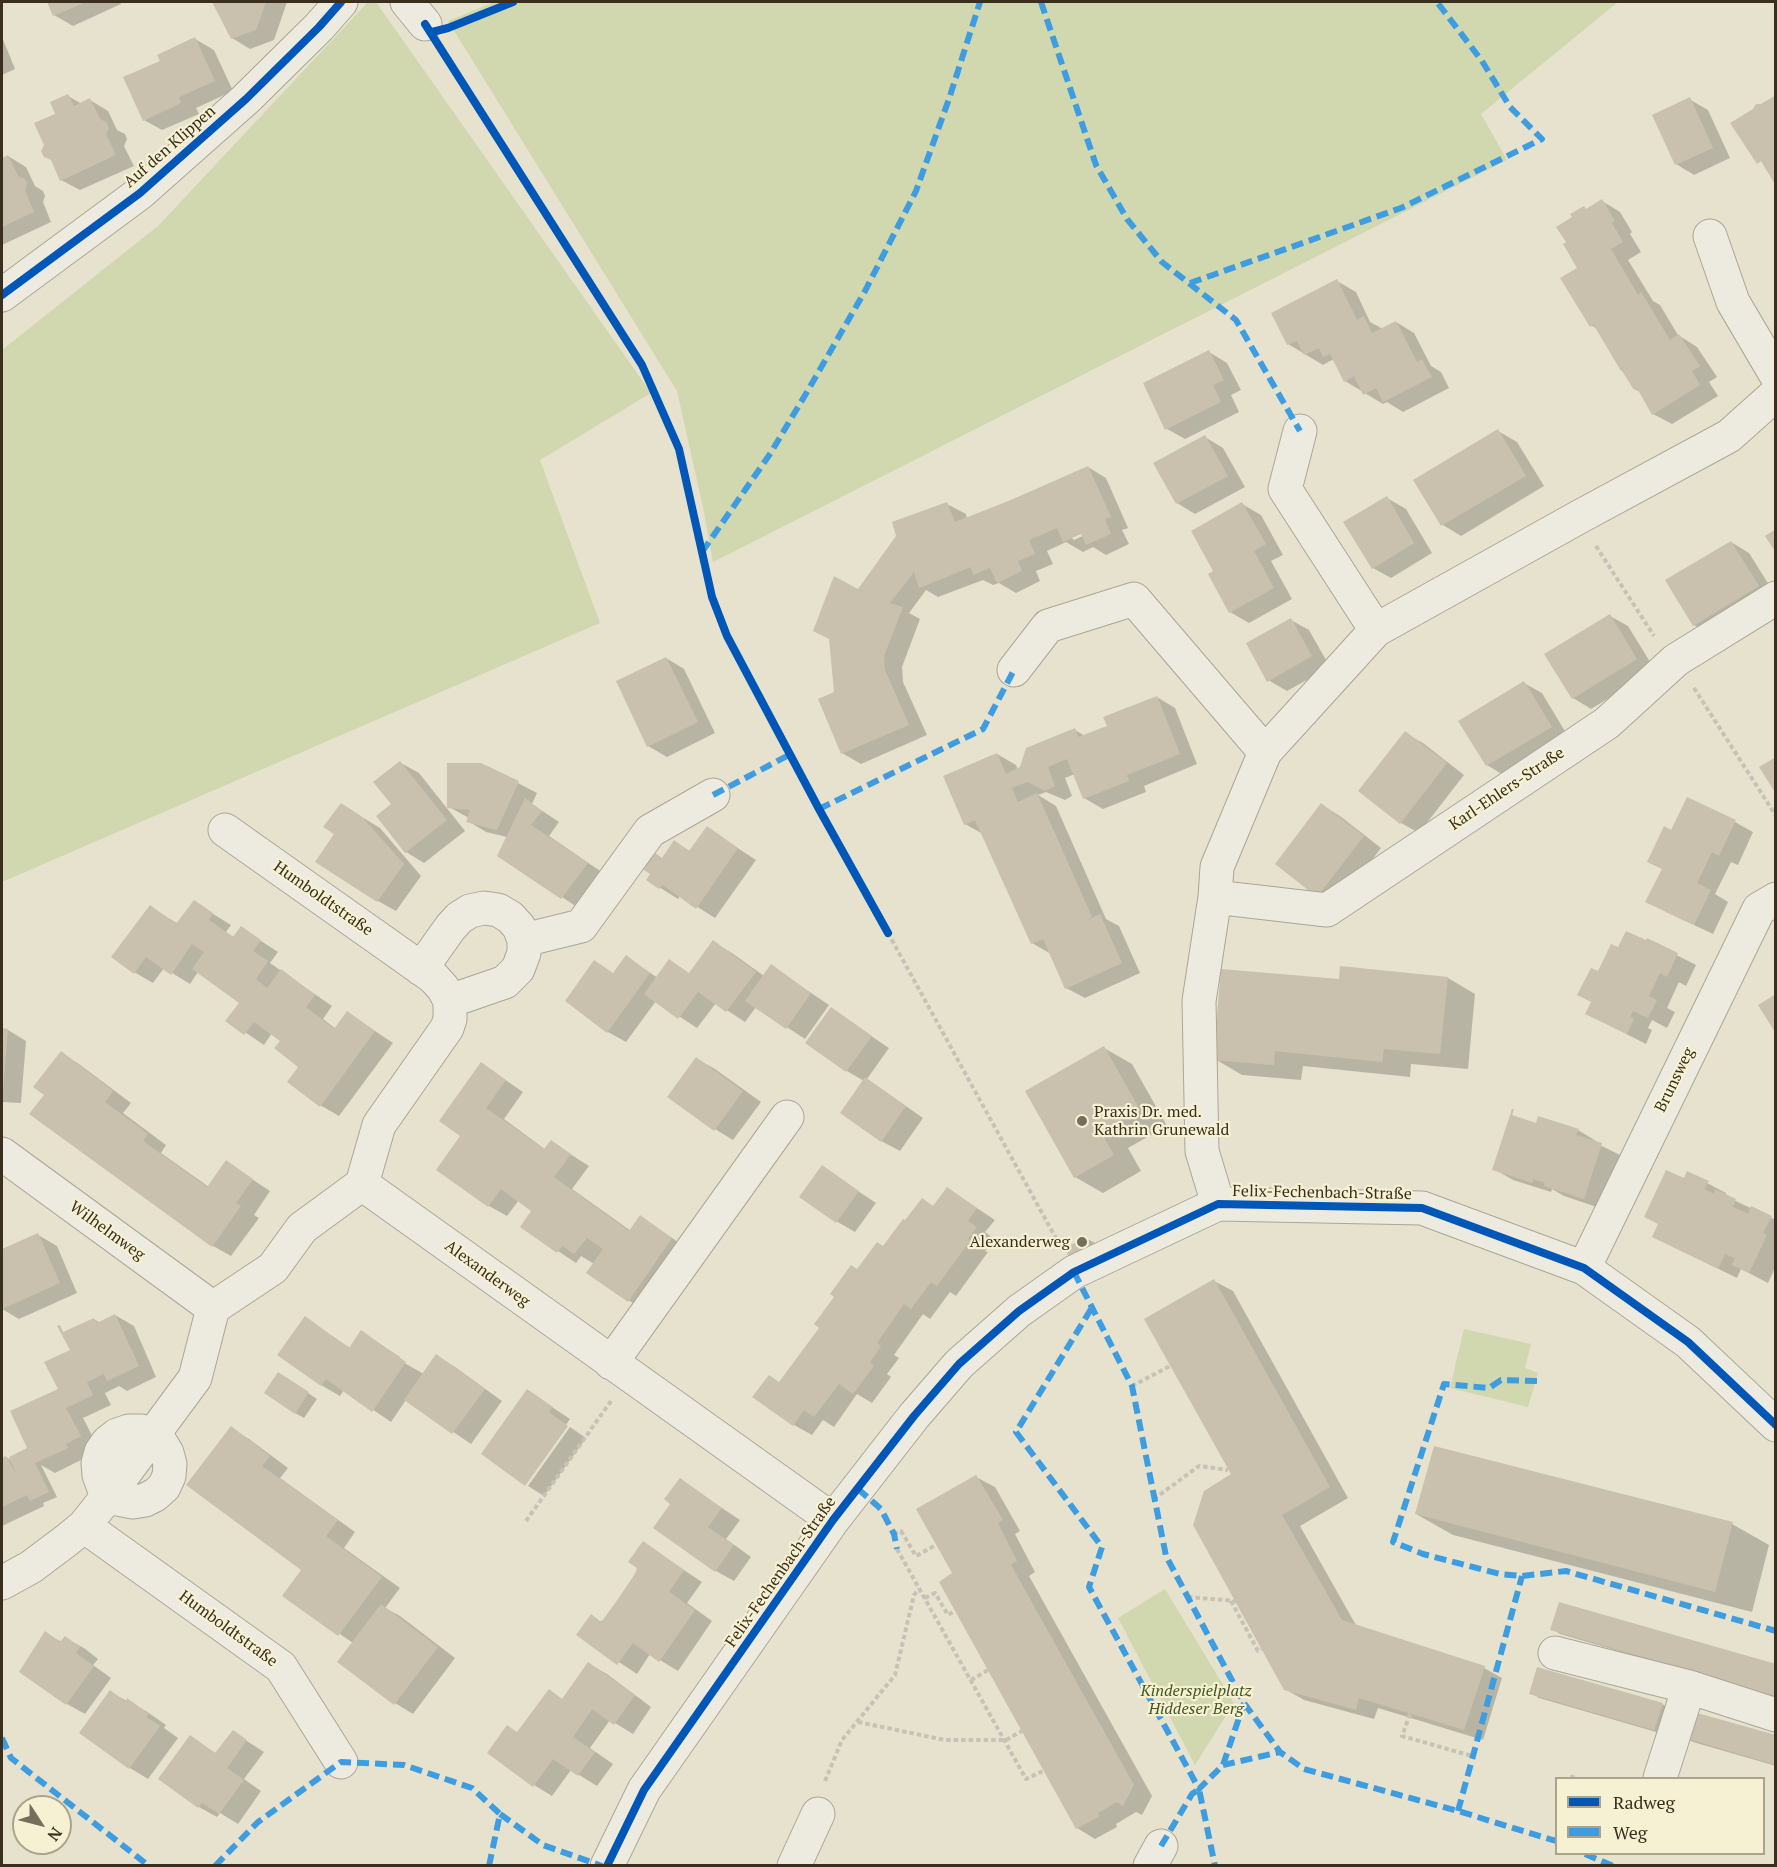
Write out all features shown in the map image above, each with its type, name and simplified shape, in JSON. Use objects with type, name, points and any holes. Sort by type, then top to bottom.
[{"type":"street","name":"Auf den Klippen","points":[[2,295],[140,193],[246,99],[320,27],[341,2]]},
{"type":"street","points":[[1710,236],[1732,302],[1776,375]]},
{"type":"street","points":[[1218,1204],[1202,1151],[1199,1001],[1215,897],[1217,867],[1265,752],[1376,630],[1729,436],[1776,394]]},
{"type":"street","points":[[1300,431],[1285,489],[1376,630]]},
{"type":"street","name":"Karl-Ehlers-Straße","points":[[1215,897],[1327,910],[1606,723],[1665,648],[1776,598]]},
{"type":"street","points":[[1014,670],[1048,626],[1134,599],[1265,752]]},
{"type":"street","points":[[524,940],[581,926],[650,831],[713,795]]},
{"type":"street","name":"Humboldtstraße","points":[[225,830],[433,977],[443,988],[450,1001]]},
{"type":"street","name":"Brunsweg","points":[[1584,1268],[1759,909],[1776,898]]},
{"type":"street","points":[[153,1436],[195,1378],[213,1308],[273,1268],[302,1228],[362,1184],[379,1125],[447,1028],[450,1019],[450,1001],[505,982],[521,964],[524,940],[519,927],[510,917],[498,910],[484,908],[470,911],[450,928],[421,969]]},
{"type":"street","points":[[620,1369],[787,1117]]},
{"type":"street","name":"Wilhelmweg","points":[[2,1154],[213,1308]]},
{"type":"street","name":"Alexanderweg","points":[[362,1184],[834,1520]]},
{"type":"street","name":"Felix-Fechenbach-Straße","points":[[607,1866],[644,1790],[834,1520],[914,1416],[959,1364],[1019,1311],[1074,1272],[1218,1204],[1422,1208],[1584,1268],[1688,1342],[1776,1425]]},
{"type":"street","points":[[129,1431],[141,1431],[153,1436],[161,1443],[170,1464],[169,1476],[164,1487],[145,1500],[133,1502],[107,1497],[99,1475],[98,1463],[101,1452],[108,1442],[117,1435],[129,1431]]},
{"type":"street","points":[[2,1583],[31,1567],[67,1540],[84,1526],[107,1497]]},
{"type":"street","name":"Humboldtstraße","points":[[84,1526],[281,1667],[341,1762]]},
{"type":"street","points":[[1555,1653],[1689,1687],[1776,1715]]},
{"type":"street","points":[[1676,1775],[1689,1687]]},
{"type":"street","points":[[794,1866],[818,1814]]},
{"type":"path","points":[[1598,550],[1776,816]]},
{"type":"path","points":[[888,933],[1074,1272]]},
{"type":"path","points":[[1132,1386],[1170,1366]]},
{"type":"path","points":[[526,1521],[620,1369]]},
{"type":"path","points":[[1154,1499],[1199,1466],[1228,1470]]},
{"type":"path","points":[[894,1534],[901,1531],[916,1556],[936,1545]]},
{"type":"path","points":[[897,1549],[1026,1779],[1043,1771]]},
{"type":"path","points":[[818,1814],[816,1804],[842,1740],[895,1675],[914,1595],[919,1589]]},
{"type":"path","points":[[925,1598],[935,1593],[948,1615],[955,1611]]},
{"type":"path","points":[[1188,1597],[1233,1601],[1258,1651],[1262,1650]]},
{"type":"path","points":[[971,1680],[988,1670]]},
{"type":"path","points":[[1410,1714],[1402,1736],[1472,1756]]},
{"type":"path","points":[[858,1722],[945,1740],[1006,1740],[1022,1731]]},
{"type":"green space","points":[[368,2],[376,2],[651,393],[540,460],[600,623],[2,882],[2,350],[158,226]]},
{"type":"green space","points":[[494,2],[1618,2],[1481,114],[1507,160],[713,562],[677,391],[448,21]]},
{"type":"green space","points":[[1464,1329],[1531,1344],[1525,1368],[1538,1373],[1528,1407],[1450,1388]]},
{"type":"green space","name":"Kinderspielplatz Hiddeser Berg","points":[[1165,1589],[1234,1703],[1195,1765],[1118,1618]]},
{"type":"building","points":[[47,2],[86,2],[53,16]]},
{"type":"building","points":[[212,2],[266,2],[256,30],[231,39]]},
{"type":"building","points":[[195,37],[215,81],[179,97],[181,103],[143,121],[123,77],[160,61],[157,55]]},
{"type":"building","points":[[68,94],[74,106],[90,98],[100,119],[106,122],[109,128],[106,134],[116,155],[60,181],[51,160],[44,157],[41,151],[44,145],[34,123],[55,114],[50,102]]},
{"type":"building","points":[[1776,95],[1776,186],[1761,161],[1757,164],[1730,123],[1753,109],[1756,104],[1761,104]]},
{"type":"building","points":[[1690,97],[1713,148],[1675,165],[1652,115]]},
{"type":"building","points":[[8,155],[18,176],[25,179],[27,184],[25,191],[34,212],[2,227],[2,158]]},
{"type":"building","points":[[1602,199],[1615,221],[1612,223],[1623,242],[1611,249],[1638,295],[1641,292],[1670,340],[1679,334],[1700,366],[1692,371],[1700,385],[1652,415],[1637,388],[1634,390],[1593,324],[1590,327],[1560,278],[1577,268],[1563,244],[1566,242],[1556,227],[1572,217],[1570,214],[1584,206],[1586,209]]},
{"type":"building","points":[[1337,279],[1357,320],[1364,316],[1372,333],[1396,321],[1417,362],[1422,359],[1432,377],[1383,402],[1376,388],[1363,395],[1354,376],[1344,382],[1330,354],[1323,357],[1319,348],[1304,355],[1297,341],[1287,345],[1271,313]]},
{"type":"building","points":[[1209,350],[1224,380],[1213,385],[1221,402],[1165,430],[1143,383]]},
{"type":"building","points":[[1498,429],[1526,476],[1441,526],[1413,480]]},
{"type":"building","points":[[1205,435],[1228,476],[1176,504],[1153,463]]},
{"type":"building","points":[[1088,466],[1111,517],[1105,519],[1111,534],[1086,545],[1081,534],[1063,542],[1057,528],[1029,540],[1035,554],[1018,561],[1022,571],[997,583],[990,568],[973,575],[971,567],[919,588],[914,572],[890,603],[903,607],[884,656],[885,670],[909,725],[841,754],[818,699],[834,692],[829,639],[813,631],[834,576],[858,589],[896,536],[892,522],[947,502],[955,522]]},
{"type":"building","points":[[1387,496],[1414,543],[1372,569],[1343,522]]},
{"type":"building","points":[[1242,502],[1266,544],[1254,551],[1274,588],[1229,613],[1208,574],[1213,571],[1191,531]]},
{"type":"building","points":[[1776,529],[1776,553],[1765,536]]},
{"type":"building","points":[[1731,541],[1759,586],[1693,626],[1665,580]]},
{"type":"building","points":[[1610,614],[1637,659],[1572,699],[1544,654]]},
{"type":"building","points":[[1291,618],[1312,656],[1267,682],[1246,643]]},
{"type":"building","points":[[666,657],[698,722],[647,747],[616,681]]},
{"type":"building","points":[[1524,681],[1552,727],[1486,766],[1458,721]]},
{"type":"building","points":[[1157,696],[1180,754],[1127,775],[1129,781],[1083,799],[1067,759],[1048,767],[1055,786],[1045,791],[1027,782],[1012,788],[1018,802],[1037,793],[1092,917],[1086,921],[1100,914],[1122,963],[1065,989],[1043,939],[1031,944],[975,820],[964,825],[943,776],[997,753],[1006,774],[1020,767],[1026,748],[1075,728],[1078,737],[1107,726],[1103,717]]},
{"type":"building","points":[[1405,731],[1447,763],[1400,824],[1358,791]]},
{"type":"building","points":[[1776,757],[1776,794],[1759,767]]},
{"type":"building","points":[[400,761],[447,820],[405,853],[376,816],[391,804],[373,782]]},
{"type":"building","points":[[447,763],[481,763],[519,781],[497,830],[466,822],[470,810],[447,808]]},
{"type":"building","points":[[1687,797],[1736,820],[1719,856],[1712,852],[1697,883],[1711,890],[1694,925],[1645,902],[1662,869],[1647,862],[1664,826],[1671,830]]},
{"type":"building","points":[[525,798],[542,811],[531,825],[588,863],[561,899],[497,856]]},
{"type":"building","points":[[341,803],[361,816],[404,864],[377,902],[315,862],[334,834],[323,827]]},
{"type":"building","points":[[1321,803],[1364,836],[1317,897],[1275,864]]},
{"type":"building","points":[[707,826],[738,848],[696,909],[663,885],[659,889],[646,880],[650,874],[638,866],[650,849],[662,858],[674,840],[689,851]]},
{"type":"building","points":[[194,900],[213,913],[209,920],[233,937],[241,926],[261,940],[253,951],[268,961],[256,979],[267,988],[281,969],[315,995],[306,1007],[334,1029],[347,1011],[375,1031],[320,1107],[287,1082],[298,1067],[274,1048],[280,1041],[254,1022],[244,1035],[225,1021],[239,1003],[192,969],[204,952],[192,944],[171,975],[146,957],[134,974],[111,957],[150,905],[176,924]]},
{"type":"building","points":[[1626,931],[1678,953],[1667,977],[1660,973],[1649,996],[1657,1000],[1648,1018],[1633,1011],[1630,1017],[1634,1019],[1627,1034],[1585,1014],[1591,1002],[1577,995],[1591,968],[1598,971],[1611,944],[1618,947]]},
{"type":"building","points":[[713,940],[756,972],[726,1012],[698,992],[678,1019],[644,994],[669,959],[689,973]]},
{"type":"building","points":[[626,955],[650,973],[607,1033],[565,1001],[594,960],[613,973]]},
{"type":"building","points":[[771,964],[811,993],[786,1029],[745,1001]]},
{"type":"building","points":[[1340,966],[1448,977],[1440,1054],[1384,1049],[1382,1062],[1275,1051],[1274,1065],[1213,1060],[1221,969],[1339,979]]},
{"type":"building","points":[[1776,994],[1776,1034],[1758,1005]]},
{"type":"building","points":[[831,1007],[872,1036],[846,1072],[805,1043]]},
{"type":"building","points":[[2,1028],[8,1029],[3,1091],[2,1091]]},
{"type":"building","name":"Praxis Dr. med. Kathrin Grunewald","points":[[1104,1046],[1140,1110],[1101,1132],[1114,1155],[1074,1178],[1025,1091]]},
{"type":"building","points":[[61,1051],[113,1091],[105,1102],[148,1134],[143,1141],[207,1187],[226,1160],[253,1179],[236,1203],[241,1206],[212,1247],[29,1114],[44,1095],[33,1087]]},
{"type":"building","points":[[696,1057],[743,1091],[714,1131],[667,1097]]},
{"type":"building","points":[[481,1062],[506,1080],[486,1108],[544,1149],[551,1140],[571,1154],[554,1177],[629,1231],[640,1215],[672,1238],[628,1302],[586,1273],[603,1249],[587,1238],[574,1254],[562,1246],[557,1253],[520,1227],[531,1211],[501,1189],[488,1207],[436,1170],[460,1136],[439,1121]]},
{"type":"building","points":[[865,1077],[906,1106],[881,1142],[840,1113]]},
{"type":"building","points":[[1512,1109],[1514,1109],[1512,1115],[1536,1123],[1538,1116],[1579,1129],[1576,1135],[1602,1143],[1584,1199],[1544,1186],[1545,1183],[1533,1179],[1533,1183],[1492,1170]]},
{"type":"building","points":[[822,1165],[859,1191],[836,1223],[799,1197]]},
{"type":"building","points":[[1666,1170],[1684,1178],[1687,1171],[1709,1181],[1704,1189],[1714,1194],[1715,1189],[1736,1199],[1733,1207],[1748,1214],[1751,1206],[1772,1216],[1763,1233],[1767,1235],[1749,1273],[1732,1265],[1735,1258],[1725,1254],[1718,1269],[1652,1237],[1658,1224],[1644,1217]]},
{"type":"building","points":[[947,1187],[977,1208],[968,1221],[977,1227],[968,1239],[970,1241],[937,1286],[931,1282],[911,1309],[904,1304],[877,1343],[881,1346],[870,1362],[874,1366],[853,1394],[839,1384],[814,1417],[804,1410],[793,1426],[752,1397],[769,1375],[779,1382],[819,1328],[814,1324],[834,1297],[830,1294],[851,1265],[857,1269],[877,1242],[883,1246],[922,1198],[933,1206]]},
{"type":"building","points":[[38,1233],[60,1283],[2,1309],[2,1249]]},
{"type":"building","name":"Alexanderweg","points":[[1086,1237],[1091,1247],[1069,1258],[1065,1248]]},
{"type":"building","points":[[1214,1279],[1330,1487],[1282,1515],[1342,1620],[1485,1666],[1464,1730],[1359,1698],[1356,1710],[1284,1690],[1193,1525],[1204,1491],[1231,1474],[1144,1319]]},
{"type":"building","points":[[115,1314],[139,1366],[107,1381],[104,1374],[87,1382],[93,1395],[66,1408],[81,1436],[66,1444],[68,1448],[35,1463],[49,1492],[30,1501],[27,1495],[2,1507],[2,1458],[6,1456],[17,1476],[9,1457],[27,1448],[10,1411],[58,1389],[44,1362],[70,1350],[57,1326],[60,1325],[63,1332],[94,1318],[97,1323]]},
{"type":"building","points":[[305,1316],[349,1348],[361,1330],[406,1362],[372,1412],[326,1379],[321,1386],[277,1355]]},
{"type":"building","points":[[436,1354],[485,1389],[452,1434],[404,1400]]},
{"type":"building","points":[[278,1372],[309,1392],[295,1414],[264,1393]]},
{"type":"building","points":[[527,1389],[553,1407],[549,1412],[568,1426],[525,1486],[481,1454]]},
{"type":"building","points":[[231,1426],[270,1456],[262,1466],[338,1520],[326,1536],[382,1577],[338,1636],[282,1596],[301,1570],[186,1485]]},
{"type":"building","points":[[1434,1446],[1733,1522],[1715,1592],[1415,1514]]},
{"type":"building","points":[[976,1475],[1003,1520],[998,1523],[1017,1561],[1011,1565],[1134,1785],[1123,1806],[1117,1802],[1098,1813],[1100,1816],[1076,1829],[939,1582],[952,1573],[916,1509]]},
{"type":"building","points":[[680,1478],[722,1508],[708,1527],[734,1545],[715,1572],[653,1528],[670,1504],[664,1499]]},
{"type":"building","points":[[643,1541],[684,1570],[669,1592],[695,1610],[659,1662],[633,1643],[617,1665],[576,1635],[591,1614],[600,1621],[603,1620],[637,1571],[637,1568],[628,1562]]},
{"type":"building","points":[[1559,1602],[1776,1664],[1776,1696],[1550,1630]]},
{"type":"building","points":[[381,1604],[438,1647],[394,1705],[337,1662]]},
{"type":"building","points":[[45,1631],[60,1642],[65,1636],[80,1647],[76,1653],[94,1666],[66,1705],[19,1672]]},
{"type":"building","points":[[588,1662],[635,1695],[614,1725],[592,1709],[573,1737],[595,1752],[578,1776],[553,1759],[533,1787],[487,1753],[507,1725],[517,1732],[549,1689],[562,1699]]},
{"type":"building","points":[[1537,1667],[1663,1703],[1654,1730],[1529,1694]]},
{"type":"building","points":[[110,1690],[126,1702],[127,1698],[149,1714],[146,1717],[160,1726],[129,1769],[79,1733]]},
{"type":"building","points":[[1690,1711],[1776,1735],[1776,1765],[1682,1737]]},
{"type":"building","points":[[233,1730],[247,1740],[227,1768],[244,1780],[219,1814],[202,1803],[198,1808],[158,1779],[190,1735],[215,1753]]},
{"type":"marked path","points":[[702,552],[770,454],[807,392],[865,291],[916,191],[980,2]]},
{"type":"marked path","points":[[1041,2],[1096,165],[1127,219],[1162,262],[1236,320],[1300,431]]},
{"type":"marked path","points":[[1190,283],[1401,208],[1542,139],[1510,107],[1482,61],[1437,2]]},
{"type":"marked path","points":[[819,809],[983,729],[1014,670]]},
{"type":"marked path","points":[[713,795],[789,755]]},
{"type":"marked path","points":[[1074,1272],[1132,1386],[1166,1556],[1244,1703],[1280,1752],[1304,1769],[1458,1811],[1555,1841]]},
{"type":"marked path","points":[[1091,1309],[1016,1432],[1102,1547],[1089,1587],[1199,1789],[1223,1765],[1244,1703]]},
{"type":"marked path","points":[[1537,1381],[1501,1380],[1489,1388],[1444,1384],[1393,1542],[1423,1554],[1500,1574],[1522,1576],[1566,1571],[1776,1631]]},
{"type":"marked path","points":[[858,1489],[881,1509],[894,1534],[897,1549]]},
{"type":"marked path","points":[[1458,1811],[1522,1576]]},
{"type":"marked path","points":[[2,1738],[11,1758],[149,1866]]},
{"type":"marked path","points":[[1223,1765],[1280,1752]]},
{"type":"marked path","points":[[215,1866],[258,1822],[341,1762],[404,1765],[472,1788],[500,1814],[489,1866]]},
{"type":"marked path","points":[[1161,1846],[1192,1794],[1199,1789],[1215,1866]]},
{"type":"marked path","points":[[500,1814],[543,1845],[602,1866]]},
{"type":"marked path","points":[[1587,1855],[1613,1866]]},
{"type":"cycle path","points":[[2,295],[140,193],[246,99],[341,2]]},
{"type":"cycle path","points":[[432,32],[448,28],[513,2]]},
{"type":"cycle path","points":[[425,24],[642,365],[679,449],[712,597],[727,636],[888,933]]},
{"type":"cycle path","points":[[607,1866],[644,1790],[833,1520],[914,1416],[959,1364],[1019,1311],[1074,1272],[1218,1204],[1422,1208],[1584,1268],[1688,1342],[1776,1425]]},
{"type":"place","name":"Praxis Dr. med. Kathrin Grunewald","points":[[1082,1121]]},
{"type":"place","name":"Alexanderweg","points":[[1082,1242]]}]
